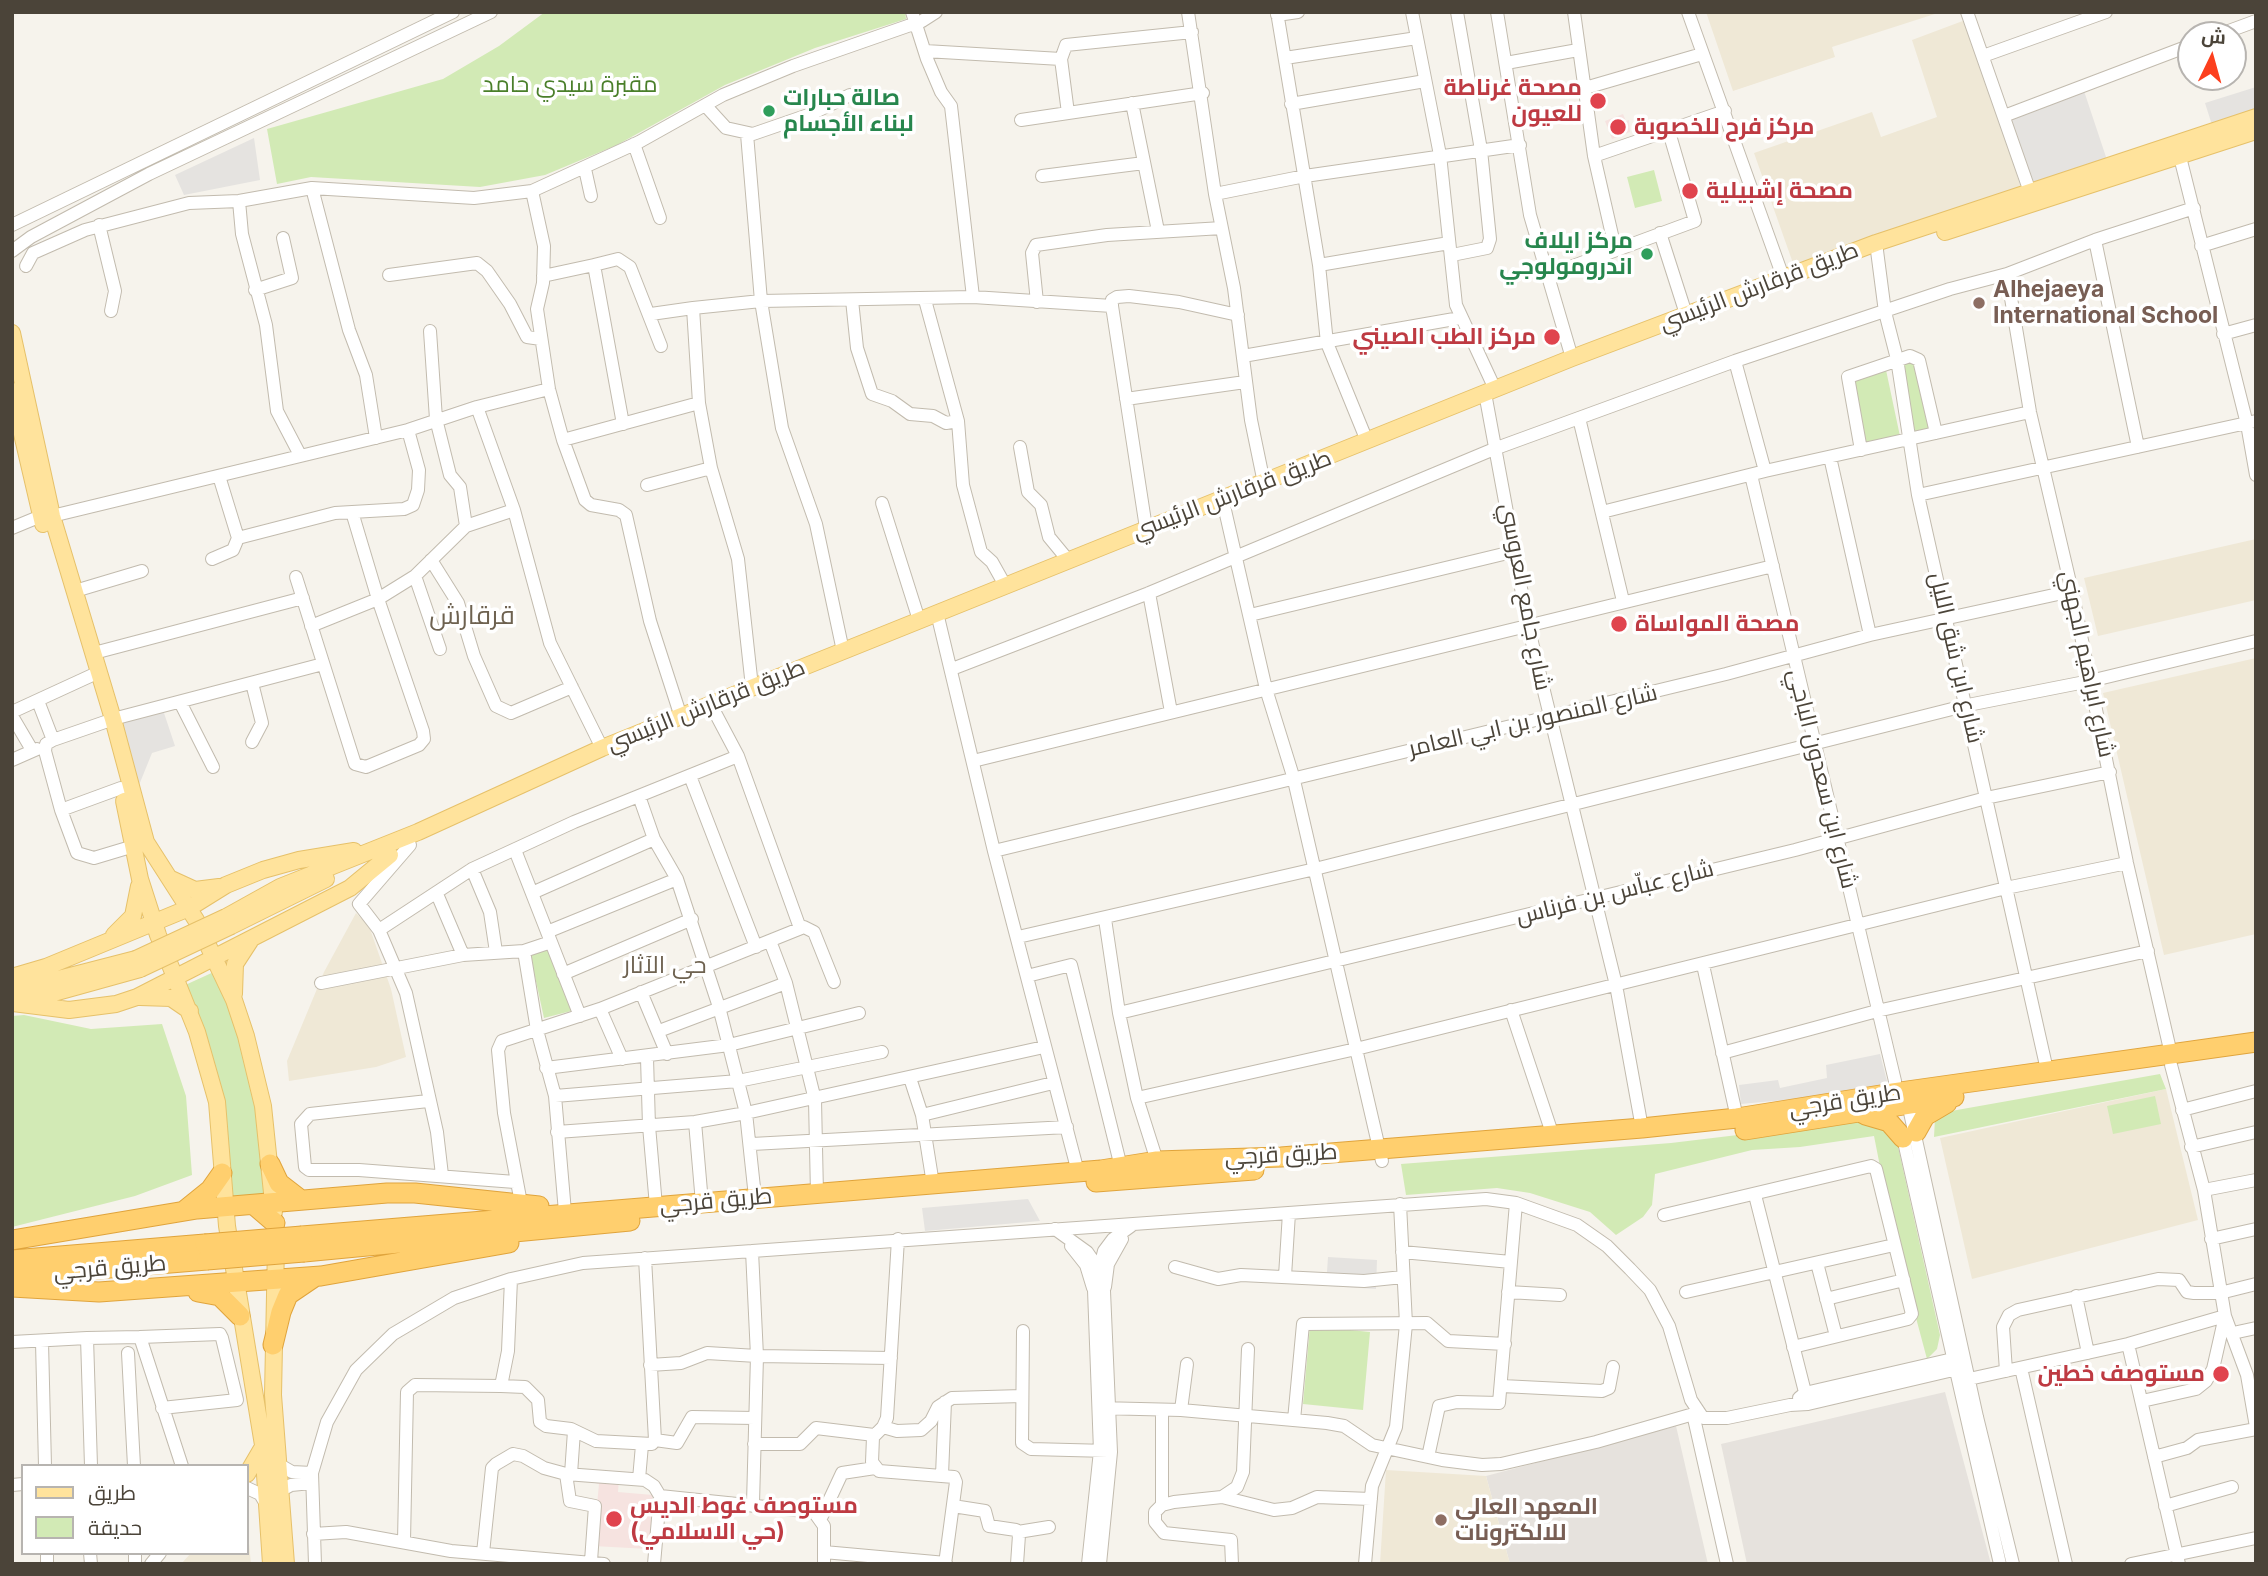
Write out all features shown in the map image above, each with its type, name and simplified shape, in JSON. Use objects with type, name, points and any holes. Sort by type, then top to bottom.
[{"type":"highway","name":"طريق قرجي","points":[[558,1217],[1381,1155],[1702,1135],[1857,1114],[1900,1096],[1961,1095],[2256,1042]]},
{"type":"highway","name":"طريق قرجي","points":[[12,1276],[206,1252],[656,1206],[1078,1172],[1157,1161],[1381,1155],[1552,1133],[1642,1128],[1737,1118],[1900,1096],[2047,1070],[2256,1052]]},
{"type":"highway","points":[[1857,1114],[1882,1118],[1910,1135],[1930,1112],[1961,1095]]},
{"type":"highway","points":[[270,1164],[279,1183],[301,1200]]},
{"type":"highway","points":[[183,1212],[210,1190],[222,1173]]},
{"type":"highway","points":[[12,1240],[183,1212],[250,1212],[301,1200],[415,1193],[521,1203],[558,1217]]},
{"type":"highway","points":[[273,1345],[281,1311],[288,1295],[308,1280],[466,1252],[528,1238],[558,1217]]},
{"type":"highway","name":"طريق قرجي","points":[[12,1260],[206,1252]]},
{"type":"highway","points":[[12,1287],[65,1292],[185,1286],[256,1277],[321,1276]]},
{"type":"highway","points":[[185,1286],[191,1291],[220,1296],[240,1316]]},
{"type":"main road","name":"طريق قرقارش الرئيسي","points":[[138,964],[228,921],[280,887],[410,845],[713,708],[1489,395],[1572,358],[1783,278],[2178,147],[2256,117]]},
{"type":"main road","name":"طريق قرقارش الرئيسي","points":[[389,850],[602,748],[681,717],[713,708],[752,687],[919,620],[938,616],[1146,528],[1223,502],[1367,441],[2030,192],[2178,147],[2256,131]]},
{"type":"main road","points":[[12,333],[46,516],[75,591],[94,653],[95,674]]},
{"type":"main road","points":[[13,395],[46,516],[146,842],[169,878],[173,919],[173,973],[190,1011],[217,1102],[222,1173],[250,1212],[256,1277],[240,1316],[263,1445],[265,1477],[276,1499],[286,1564]]},
{"type":"main road","points":[[107,941],[133,916],[138,904],[140,879],[109,721]]},
{"type":"main road","points":[[169,878],[195,890],[226,886],[299,860],[389,850]]},
{"type":"main road","points":[[13,1003],[69,1010],[116,1004],[137,997],[173,973],[194,967],[210,953],[256,935],[350,888],[389,850]]},
{"type":"main road","points":[[140,879],[173,919],[210,953],[234,1000],[263,1106],[270,1164],[250,1212],[256,1277],[273,1345],[278,1464],[271,1564]]},
{"type":"main road","points":[[12,977],[173,919],[226,886]]},
{"type":"main road","points":[[234,1000],[235,964],[256,935]]},
{"type":"main road","points":[[12,991],[138,964]]},
{"type":"main road","points":[[13,1003],[138,964]]},
{"type":"main road","points":[[137,997],[171,998],[190,1011]]},
{"type":"main road","points":[[248,1474],[263,1445]]},
{"type":"street","points":[[12,225],[453,12]]},
{"type":"street","points":[[12,251],[30,237],[156,170],[491,12]]},
{"type":"street","points":[[26,266],[28,258],[37,251],[99,225],[180,204],[239,201],[312,188],[474,198],[532,191],[585,169],[705,105],[793,66],[914,18],[936,12]]},
{"type":"street","points":[[1188,12],[1238,315],[1245,382],[1264,483]]},
{"type":"street","points":[[1298,12],[1277,14],[1319,265],[1327,343],[1367,441]]},
{"type":"street","name":"شارع جامع العروسي","points":[[1412,12],[1440,155],[1460,317],[1489,395],[1494,449],[1516,551],[1528,626],[1616,985],[1642,1128]]},
{"type":"street","points":[[1319,265],[1450,249],[1484,249],[1490,243],[1482,150],[1457,12]]},
{"type":"street","points":[[1497,12],[1530,215],[1572,358]]},
{"type":"street","points":[[1574,12],[1594,156],[1615,248]]},
{"type":"street","points":[[1688,12],[1783,278]]},
{"type":"street","points":[[1967,12],[2030,192]]},
{"type":"street","points":[[1983,57],[2106,12]]},
{"type":"street","points":[[914,18],[941,93],[951,106],[973,297]]},
{"type":"street","points":[[1068,113],[1061,59],[1063,48],[1073,42],[1192,32]]},
{"type":"street","points":[[1284,58],[1417,38]]},
{"type":"street","points":[[1506,63],[1578,50]]},
{"type":"street","points":[[2004,116],[2177,50]]},
{"type":"street","points":[[925,51],[1061,59]]},
{"type":"street","points":[[1585,88],[1702,54]]},
{"type":"street","points":[[1291,104],[1425,81]]},
{"type":"street","points":[[1021,120],[1203,93]]},
{"type":"street","points":[[705,105],[726,128],[747,134],[773,128],[850,95]]},
{"type":"street","points":[[1132,103],[1158,231]]},
{"type":"street","points":[[1594,156],[1725,111]]},
{"type":"street","points":[[1546,276],[1615,248],[1688,225],[1696,218],[1669,132]]},
{"type":"street","points":[[747,134],[761,301],[782,428],[816,524],[842,651]]},
{"type":"street","points":[[634,144],[660,218]]},
{"type":"street","points":[[1216,194],[1305,176],[1520,145]]},
{"type":"street","points":[[2178,147],[2223,334],[2251,422],[2256,475]]},
{"type":"street","points":[[1042,176],[1144,163]]},
{"type":"street","points":[[585,169],[591,196]]},
{"type":"street","points":[[312,188],[349,330],[366,375],[376,438]]},
{"type":"street","points":[[532,191],[544,237],[543,276],[537,309],[549,389],[563,440],[585,500],[591,505],[619,510],[626,515],[650,621],[681,717]]},
{"type":"street","points":[[239,201],[242,234],[265,325],[277,411],[300,455]]},
{"type":"street","points":[[952,669],[1149,593],[1494,449],[1735,361],[2007,274],[2095,240],[2194,208]]},
{"type":"street","points":[[99,225],[115,290],[111,311]]},
{"type":"street","points":[[1037,302],[1031,253],[1036,245],[1158,231],[1222,228]]},
{"type":"street","points":[[2201,246],[2256,229]]},
{"type":"street","points":[[1660,233],[1686,314]]},
{"type":"street","points":[[255,290],[292,278],[283,238]]},
{"type":"street","points":[[2095,240],[2138,447]]},
{"type":"street","name":"شارع ابن شق الليل","points":[[1877,248],[1885,312],[1898,359],[1918,495],[1968,705],[2047,1070]]},
{"type":"street","points":[[543,276],[618,259],[628,265],[651,314],[661,346]]},
{"type":"street","points":[[389,275],[477,263],[487,271],[510,304],[527,337],[541,339]]},
{"type":"street","points":[[594,265],[623,424]]},
{"type":"street","name":"شارع ابراهيم الجهني","points":[[2007,274],[2030,412],[2072,591],[2127,863],[2182,1110],[2204,1190],[2225,1316]]},
{"type":"street","points":[[1146,528],[1112,300],[1129,296],[1179,302],[1238,315]]},
{"type":"street","points":[[651,314],[761,301],[973,297],[1112,306]]},
{"type":"street","points":[[852,300],[857,348],[872,394],[892,401],[906,413],[933,416],[946,423],[958,421]]},
{"type":"street","points":[[925,300],[958,421],[963,485],[981,552],[992,562],[1006,587]]},
{"type":"street","points":[[693,308],[699,403],[711,468],[738,559],[752,687]]},
{"type":"street","points":[[1243,356],[1460,317]]},
{"type":"street","points":[[2223,334],[2256,325]]},
{"type":"street","points":[[430,331],[436,419],[450,475],[460,487],[466,526]]},
{"type":"street","points":[[1861,450],[1847,379],[1898,359],[1917,356],[1937,433]]},
{"type":"street","points":[[1735,361],[1765,471]]},
{"type":"street","points":[[1126,399],[1245,382]]},
{"type":"street","points":[[12,528],[46,516],[408,430],[477,407],[549,389]]},
{"type":"street","points":[[563,440],[699,403]]},
{"type":"street","points":[[477,407],[514,510],[550,643],[602,748]]},
{"type":"street","points":[[1602,512],[1765,471],[2030,412]]},
{"type":"street","points":[[1578,418],[1623,601]]},
{"type":"street","points":[[1918,495],[2251,422]]},
{"type":"street","points":[[238,538],[352,512],[404,509],[413,505],[418,490],[419,470],[408,430]]},
{"type":"street","points":[[1020,447],[1028,492],[1041,505],[1049,537],[1068,560]]},
{"type":"street","points":[[1830,457],[1870,635]]},
{"type":"street","points":[[647,485],[711,468]]},
{"type":"street","name":"شارع ابن سعدون الباجي","points":[[1751,475],[1791,655],[1838,838],[1877,1011],[1910,1135],[1960,1369]]},
{"type":"street","points":[[212,559],[233,550],[238,538],[219,476]]},
{"type":"street","points":[[1223,502],[1266,689],[1293,776],[1381,1155]]},
{"type":"street","points":[[882,503],[919,620]]},
{"type":"street","points":[[311,626],[378,598],[415,576],[466,526],[514,510]]},
{"type":"street","points":[[296,577],[355,764],[366,767],[419,745],[424,739],[352,512]]},
{"type":"street","points":[[1250,615],[1516,551]]},
{"type":"street","points":[[431,560],[458,603],[474,656],[496,706],[511,713],[572,687]]},
{"type":"street","points":[[973,761],[1773,566]]},
{"type":"street","points":[[75,591],[142,571]]},
{"type":"street","points":[[415,576],[440,649]]},
{"type":"street","name":"شارع المنصور بن ابي العامر","points":[[994,851],[1293,776],[1549,718],[1870,635],[2072,591]]},
{"type":"street","points":[[1149,593],[1171,712]]},
{"type":"street","points":[[94,653],[303,598]]},
{"type":"street","points":[[938,616],[994,851],[1078,1172]]},
{"type":"street","points":[[1018,937],[1315,869],[1968,705],[2090,681],[2256,641]]},
{"type":"street","points":[[12,760],[109,721],[323,664]]},
{"type":"street","points":[[43,746],[12,714],[95,674]]},
{"type":"street","points":[[252,683],[262,723],[252,742]]},
{"type":"street","points":[[37,701],[43,746],[75,849],[86,857],[94,858],[134,846]]},
{"type":"street","points":[[180,702],[213,766]]},
{"type":"street","points":[[713,708],[738,756],[800,928]]},
{"type":"street","points":[[379,930],[472,869],[738,756]]},
{"type":"street","name":"شارع عباّس بن فرناس","points":[[1119,1013],[1838,838],[1986,798],[2110,772]]},
{"type":"street","points":[[690,776],[755,947]]},
{"type":"street","points":[[61,810],[121,788]]},
{"type":"street","points":[[639,796],[654,839],[677,879],[719,1007],[747,1113],[755,1197]]},
{"type":"street","points":[[532,893],[654,839]]},
{"type":"street","points":[[410,845],[359,904],[379,930],[406,993],[437,1132],[442,1175]]},
{"type":"street","points":[[514,850],[580,1016]]},
{"type":"street","points":[[1137,1098],[1356,1049],[2006,888],[2127,863]]},
{"type":"street","points":[[472,869],[490,912],[496,952]]},
{"type":"street","points":[[321,983],[463,955],[524,951],[677,879]]},
{"type":"street","points":[[437,894],[463,955]]},
{"type":"street","points":[[563,974],[692,919]]},
{"type":"street","points":[[1105,919],[1119,1013],[1137,1098],[1157,1161]]},
{"type":"street","points":[[521,1203],[515,1182],[498,1050],[502,1041],[511,1035],[537,1030],[600,1009],[800,928],[809,928],[814,932],[834,982]]},
{"type":"street","points":[[771,941],[786,983],[815,1100],[817,1194]]},
{"type":"street","points":[[524,951],[537,1030],[555,1096],[558,1217]]},
{"type":"street","points":[[1722,1053],[1877,1011],[2148,951]]},
{"type":"street","points":[[1027,976],[1071,965],[1121,1167]]},
{"type":"street","points":[[1703,965],[1737,1118]]},
{"type":"street","points":[[659,1031],[786,983]]},
{"type":"street","points":[[641,992],[667,1054]]},
{"type":"street","points":[[600,1009],[622,1059]]},
{"type":"street","points":[[1511,1010],[1552,1133]]},
{"type":"street","points":[[546,1068],[647,1058],[729,1045],[796,1031],[859,1013]]},
{"type":"street","points":[[557,1132],[603,1126],[695,1122],[747,1113],[1044,1047]]},
{"type":"street","points":[[555,1096],[738,1081],[882,1052]]},
{"type":"street","points":[[647,1058],[649,1126],[656,1206]]},
{"type":"street","points":[[910,1078],[922,1115],[933,1184]]},
{"type":"street","points":[[922,1115],[1053,1083]]},
{"type":"street","points":[[2182,1110],[2256,1091]]},
{"type":"street","points":[[428,1101],[310,1114],[302,1124],[303,1161],[309,1170],[442,1175],[515,1182]]},
{"type":"street","points":[[695,1122],[702,1203]]},
{"type":"street","points":[[751,1144],[1067,1127]]},
{"type":"street","points":[[2192,1147],[2256,1132]]},
{"type":"street","points":[[1664,1215],[1871,1166],[1876,1169],[1912,1309],[1909,1319],[1793,1347]]},
{"type":"street","points":[[2204,1190],[2256,1180]]},
{"type":"street","points":[[1755,1195],[1806,1399]]},
{"type":"street","points":[[315,1564],[311,1478],[327,1422],[356,1370],[393,1334],[454,1298],[511,1279],[583,1262],[1486,1199],[1516,1203],[1556,1216],[1584,1229],[1607,1245],[1650,1290],[1669,1326],[1695,1413],[1727,1564]]},
{"type":"street","points":[[1428,1457],[1439,1406],[1457,1402],[1496,1405],[1500,1400],[1516,1203]]},
{"type":"street","points":[[1365,1564],[1371,1499],[1379,1465],[1389,1449],[1396,1427],[1406,1324],[1399,1204]]},
{"type":"street","points":[[1285,1276],[1289,1213]]},
{"type":"street","points":[[1100,1564],[1106,1451],[1098,1268],[1104,1251],[1113,1239],[1138,1224]]},
{"type":"street","points":[[1099,1290],[1115,1249],[1138,1224]]},
{"type":"street","points":[[2211,1239],[2256,1229]]},
{"type":"street","points":[[1049,1230],[1087,1252],[1098,1268]]},
{"type":"street","points":[[1049,1230],[1074,1249],[1099,1290]]},
{"type":"street","points":[[875,1468],[872,1462],[879,1431],[887,1418],[898,1239]]},
{"type":"street","points":[[1686,1292],[1894,1245]]},
{"type":"street","points":[[752,1251],[757,1356],[753,1503]]},
{"type":"street","points":[[1402,1252],[1511,1262]]},
{"type":"street","points":[[404,1541],[404,1428],[408,1389],[415,1385],[526,1388],[538,1400],[540,1422],[575,1431],[596,1441],[652,1444],[655,1440],[645,1258]]},
{"type":"street","points":[[1817,1263],[1836,1336]]},
{"type":"street","points":[[1175,1267],[1218,1279],[1241,1275],[1364,1280],[1403,1277]]},
{"type":"street","points":[[2006,1371],[2003,1332],[2008,1315],[2076,1296],[2163,1278],[2179,1280],[2189,1293],[2220,1293],[2256,1284]]},
{"type":"street","points":[[501,1386],[508,1351],[511,1279]]},
{"type":"street","points":[[1826,1298],[1904,1280]]},
{"type":"street","points":[[1508,1292],[1560,1295]]},
{"type":"street","points":[[2076,1296],[2088,1353]]},
{"type":"street","points":[[1105,1408],[1181,1410],[1344,1426],[1361,1441],[1389,1449],[1482,1465],[1500,1464],[1596,1442],[1695,1413],[1703,1418],[1716,1419],[1960,1369],[2006,1371],[2128,1344],[2225,1316]]},
{"type":"street","points":[[2154,1457],[2187,1448],[2198,1440],[2256,1428],[2251,1373],[2225,1316]]},
{"type":"street","points":[[2142,1402],[2196,1389],[2206,1381],[2213,1369],[2225,1316]]},
{"type":"street","points":[[1294,1420],[1303,1324],[1430,1323],[1448,1341],[1505,1344]]},
{"type":"street","points":[[2233,1333],[2256,1328]]},
{"type":"street","points":[[1023,1331],[1020,1440],[1025,1446],[1035,1450],[1106,1451]]},
{"type":"street","points":[[12,1342],[220,1334],[237,1400],[162,1408]]},
{"type":"street","points":[[140,1337],[181,1464]]},
{"type":"street","points":[[88,1338],[91,1464]]},
{"type":"street","points":[[42,1342],[45,1464]]},
{"type":"street","points":[[2128,1344],[2177,1559]]},
{"type":"street","points":[[1222,1497],[1237,1487],[1243,1472],[1248,1349]]},
{"type":"street","points":[[128,1353],[134,1464]]},
{"type":"street","points":[[650,1365],[681,1363],[707,1353],[891,1358]]},
{"type":"street","points":[[1181,1410],[1186,1364]]},
{"type":"street","points":[[1502,1386],[1602,1391],[1609,1388],[1612,1367]]},
{"type":"street","points":[[2021,1368],[2066,1564]]},
{"type":"street","points":[[1960,1369],[2000,1564]]},
{"type":"street","points":[[1960,1369],[2013,1564]]},
{"type":"street","points":[[131,1387],[154,1379]]},
{"type":"street","points":[[754,1444],[800,1444],[816,1428],[920,1430],[945,1402],[961,1396],[1022,1396]]},
{"type":"street","points":[[942,1475],[945,1402]]},
{"type":"street","points":[[1162,1410],[1162,1505]]},
{"type":"street","points":[[655,1440],[677,1443],[692,1417],[755,1418]]},
{"type":"street","points":[[313,1534],[346,1532],[404,1541],[450,1557],[483,1553],[534,1561],[597,1562],[595,1506],[570,1501],[568,1474],[575,1431]]},
{"type":"street","points":[[639,1479],[642,1445]]},
{"type":"street","points":[[1088,1564],[1106,1451]]},
{"type":"street","points":[[483,1553],[492,1468],[513,1454],[523,1456],[544,1468],[568,1474],[639,1479],[654,1486],[660,1496],[654,1564]]},
{"type":"street","points":[[278,1464],[311,1478]]},
{"type":"street","points":[[875,1468],[942,1475],[955,1480],[946,1563],[824,1558],[821,1518],[842,1473],[875,1468]]},
{"type":"street","points":[[248,1476],[265,1477]]},
{"type":"street","points":[[248,1488],[276,1499],[291,1485],[311,1478]]},
{"type":"street","points":[[2165,1506],[2232,1487]]},
{"type":"street","points":[[660,1496],[810,1510],[821,1518]]},
{"type":"street","points":[[1231,1564],[1233,1544],[1226,1537],[1164,1533],[1155,1522],[1155,1512],[1162,1505],[1222,1497],[1274,1510],[1292,1508],[1317,1497],[1371,1499]]},
{"type":"street","points":[[953,1506],[985,1511],[989,1526],[1018,1532],[1049,1527]]},
{"type":"street","points":[[1017,1564],[1018,1532]]},
{"type":"street","points":[[2131,1564],[2177,1559],[2256,1538]]},
{"type":"shaded area","points":[[1706,12],[1941,12],[1832,47],[1835,57],[1733,91]]},
{"type":"shaded area","points":[[1968,19],[2021,188],[1794,266],[1754,153],[1872,112],[1881,137],[1937,117],[1912,40]]},
{"type":"shaded area","points":[[2256,87],[2256,111],[2212,125],[2205,103]]},
{"type":"shaded area","points":[[2084,91],[2107,160],[2033,186],[2010,117]]},
{"type":"shaded area","name":"مركز فرح للخصوبة","points":[[1623,114],[1626,121],[1629,120],[1630,132],[1612,139],[1605,121]]},
{"type":"shaded area","points":[[254,138],[260,180],[184,195],[175,175]]},
{"type":"shaded area","points":[[2256,539],[2256,600],[2098,636],[2084,578]]},
{"type":"shaded area","points":[[2256,658],[2256,934],[2164,955],[2103,693]]},
{"type":"shaded area","points":[[161,704],[175,746],[152,753],[137,790],[118,715]]},
{"type":"shaded area","points":[[356,913],[369,926],[391,989],[406,1057],[376,1067],[289,1081],[287,1061],[324,972]]},
{"type":"shaded area","points":[[1880,1054],[1888,1085],[1806,1098],[1741,1104],[1739,1085],[1778,1080],[1780,1088],[1827,1078],[1826,1065]]},
{"type":"shaded area","points":[[2166,1089],[2198,1220],[1972,1279],[1940,1138]]},
{"type":"shaded area","points":[[1028,1199],[1040,1221],[925,1231],[922,1208]]},
{"type":"shaded area","points":[[1328,1257],[1377,1260],[1376,1289],[1312,1285],[1312,1272],[1327,1272]]},
{"type":"shaded area","points":[[1945,1392],[1991,1564],[1747,1564],[1721,1444]]},
{"type":"shaded area","points":[[1676,1426],[1708,1564],[1510,1564],[1486,1476]]},
{"type":"shaded area","name":"المعهد العالي للالكترونات","points":[[1386,1470],[1486,1476],[1510,1564],[1380,1564]]},
{"type":"shaded area","points":[[595,1477],[619,1479],[618,1492],[653,1495],[649,1549],[593,1546],[599,1484],[595,1483]]},
{"type":"shaded area","points":[[248,1533],[251,1564],[181,1564],[189,1555],[248,1555]]},
{"type":"green space","name":"مقبرة سيدي حامد","points":[[545,12],[905,12],[906,19],[815,48],[725,85],[617,145],[545,175],[480,187],[311,177],[277,184],[267,129],[443,79],[499,46]]},
{"type":"green space","points":[[1654,170],[1662,201],[1635,208],[1627,177]]},
{"type":"green space","points":[[1914,361],[1931,429],[1915,432],[1900,365]]},
{"type":"green space","points":[[1886,370],[1901,441],[1866,444],[1850,383]]},
{"type":"green space","points":[[550,949],[575,1010],[544,1018],[530,954]]},
{"type":"green space","points":[[216,971],[249,1058],[268,1197],[231,1201],[218,1092],[183,986]]},
{"type":"green space","points":[[24,1015],[91,1029],[162,1024],[186,1096],[192,1175],[135,1196],[12,1227],[12,1016]]},
{"type":"green space","points":[[2160,1074],[2166,1089],[1934,1137],[1935,1118],[1940,1113]]},
{"type":"green space","points":[[2155,1096],[2161,1124],[2113,1134],[2107,1106]]},
{"type":"green space","points":[[1871,1119],[1897,1142],[1940,1335],[1937,1349],[1927,1359],[1893,1232],[1874,1136],[1800,1147],[1752,1150],[1655,1174],[1652,1205],[1643,1217],[1616,1235],[1590,1212],[1530,1193],[1497,1188],[1406,1195],[1401,1164],[1671,1143]]},
{"type":"green space","points":[[1310,1326],[1370,1332],[1363,1410],[1303,1404]]},
{"type":"place","name":"مصحة غرناطة للعيون","points":[[1598,101]]},
{"type":"place","name":"صالة حبارات لبناء الأجسام","points":[[769,111]]},
{"type":"place","name":"مركز فرح للخصوبة","points":[[1618,127]]},
{"type":"place","name":"مصحة إشبيلية","points":[[1690,191]]},
{"type":"place","name":"مركز ايلاف اندرومولوجي","points":[[1647,254]]},
{"type":"place","name":"Alhejaeya International School","points":[[1979,303]]},
{"type":"place","name":"مركز الطب الصيني","points":[[1552,337]]},
{"type":"place","name":"مصحة المواساة","points":[[1619,624]]},
{"type":"place","name":"مستوصف خطين","points":[[2221,1374]]},
{"type":"place","name":"مستوصف غوط الديس (حي الاسلامي)","points":[[614,1519]]},
{"type":"place","name":"المعهد العالي للالكترونات","points":[[1441,1520]]},
{"type":"district","name":"قرقارش","points":[[472,616]]},
{"type":"district","name":"حي الآثار","points":[[665,966]]}]
